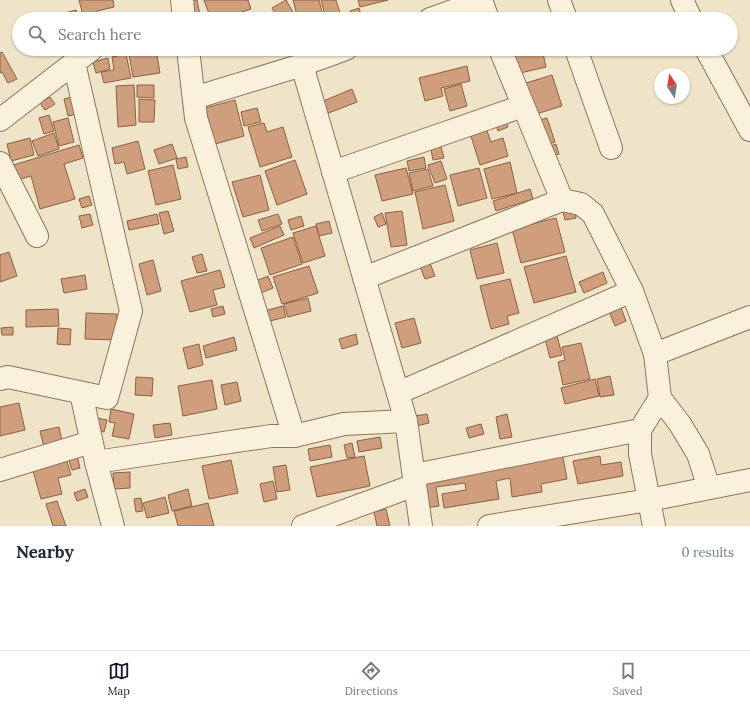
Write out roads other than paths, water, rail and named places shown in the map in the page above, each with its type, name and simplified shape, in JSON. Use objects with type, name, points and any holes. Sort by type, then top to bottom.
[{"type":"street","points":[[182,0],[183,12]]},
{"type":"street","points":[[559,0],[563,12]]},
{"type":"street","points":[[682,0],[688,12]]},
{"type":"street","points":[[461,12],[483,7]]},
{"type":"street","points":[[0,120],[83,56]]},
{"type":"street","points":[[189,56],[196,118],[294,436]]},
{"type":"street","points":[[194,98],[327,56]]},
{"type":"street","points":[[503,56],[562,200]]},
{"type":"street","points":[[578,56],[611,148]]},
{"type":"street","points":[[710,56],[750,130]]},
{"type":"street","points":[[0,379],[8,377],[107,398],[131,311],[74,63]]},
{"type":"street","points":[[302,65],[406,421],[421,526]]},
{"type":"street","points":[[333,172],[523,106]]},
{"type":"street","points":[[0,162],[37,236]]},
{"type":"street","points":[[364,278],[562,200],[581,204],[594,214],[632,291],[655,354],[660,398],[680,424],[698,454],[709,488]]},
{"type":"street","points":[[398,393],[632,291]]},
{"type":"street","points":[[655,354],[750,317]]},
{"type":"street","points":[[81,393],[113,526]]},
{"type":"street","points":[[654,526],[640,454],[640,430],[660,398]]},
{"type":"street","points":[[0,470],[94,452],[271,436],[294,436],[344,424],[406,421]]},
{"type":"street","points":[[303,526],[414,480],[640,430]]},
{"type":"street","points":[[489,526],[649,500],[750,480]]}]
